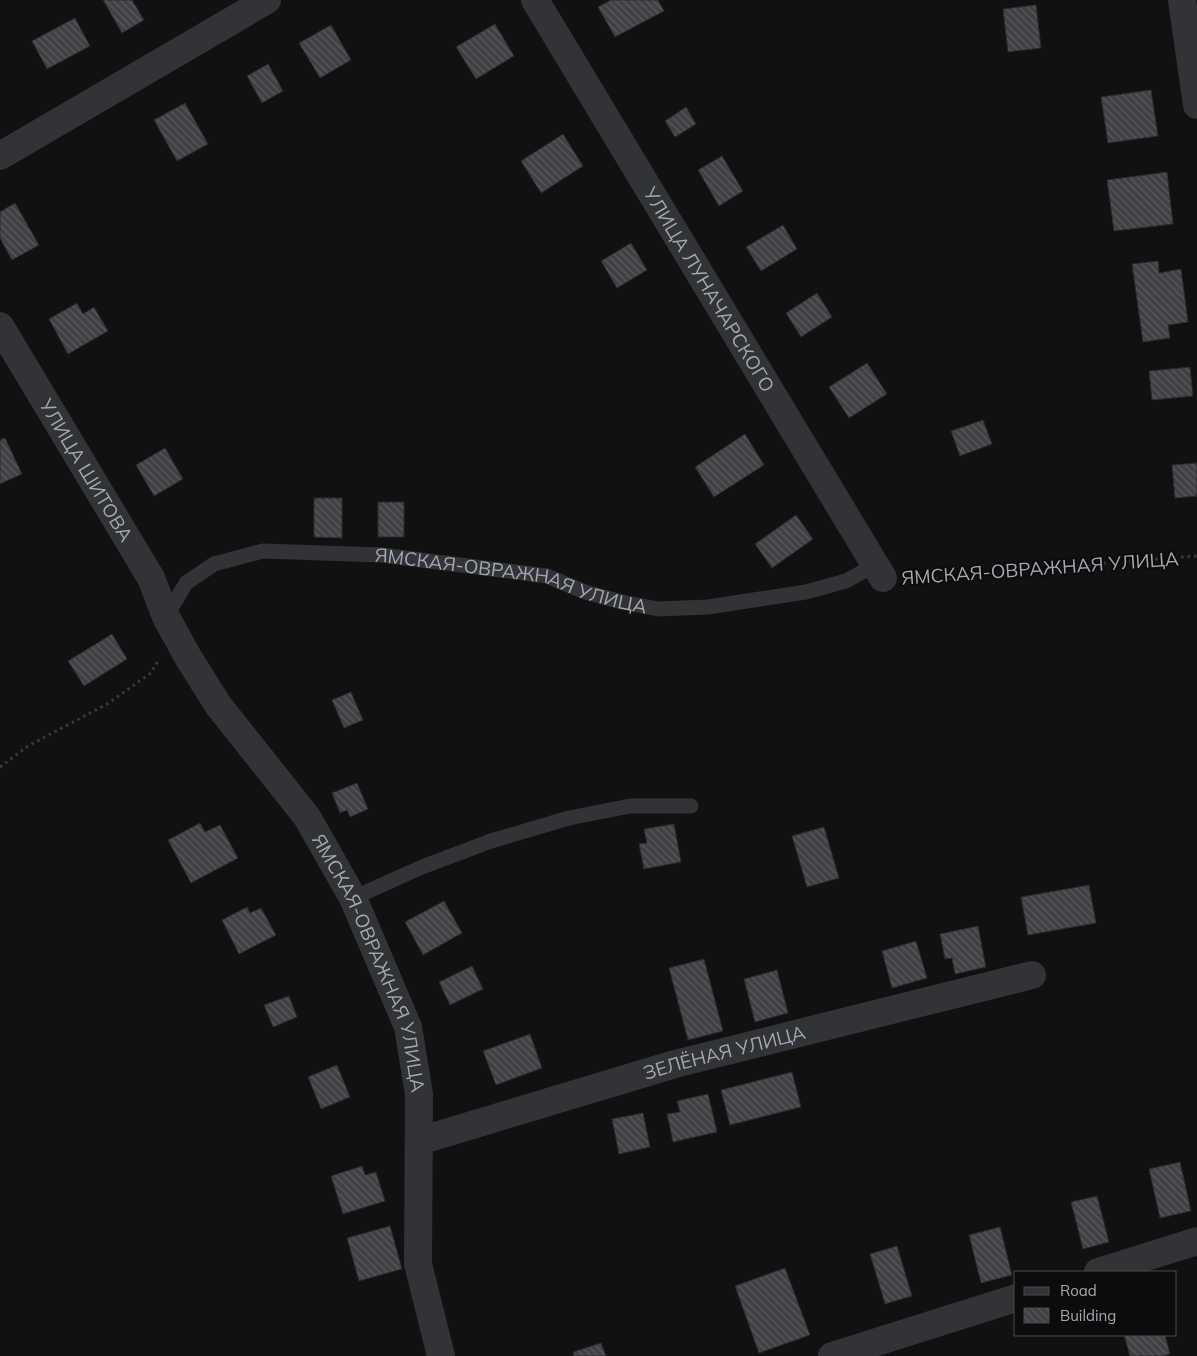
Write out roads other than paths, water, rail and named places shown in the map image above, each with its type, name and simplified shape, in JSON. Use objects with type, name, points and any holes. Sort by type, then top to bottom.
[{"type":"street","points":[[0,156],[267,0]]},
{"type":"street","name":"УЛИЦА ЛУНАЧАРСКОГО","points":[[535,0],[879,572]]},
{"type":"street","points":[[1182,0],[1197,105]]},
{"type":"street","name":"УЛИЦА ШИТОВА","points":[[0,326],[151,578],[166,616]]},
{"type":"street","name":"ЯМСКАЯ-ОВРАЖНАЯ УЛИЦА","points":[[166,616],[188,657],[218,705],[307,817],[352,898],[408,1027],[420,1094],[418,1264],[441,1356]]},
{"type":"street","name":"ЗЕЛЁНАЯ УЛИЦА","points":[[419,1141],[675,1064],[1032,975]]},
{"type":"street","points":[[1101,1271],[1197,1241]]},
{"type":"street","points":[[832,1356],[1014,1299]]},
{"type":"lane","name":"ЯМСКАЯ-ОВРАЖНАЯ УЛИЦА","points":[[166,616],[186,583],[214,564],[263,551],[382,555],[547,576],[584,592],[622,602],[658,608],[708,607],[746,602],[806,592],[879,572]]},
{"type":"lane","points":[[352,898],[422,867],[491,841],[568,818],[630,806],[691,806]]}]
